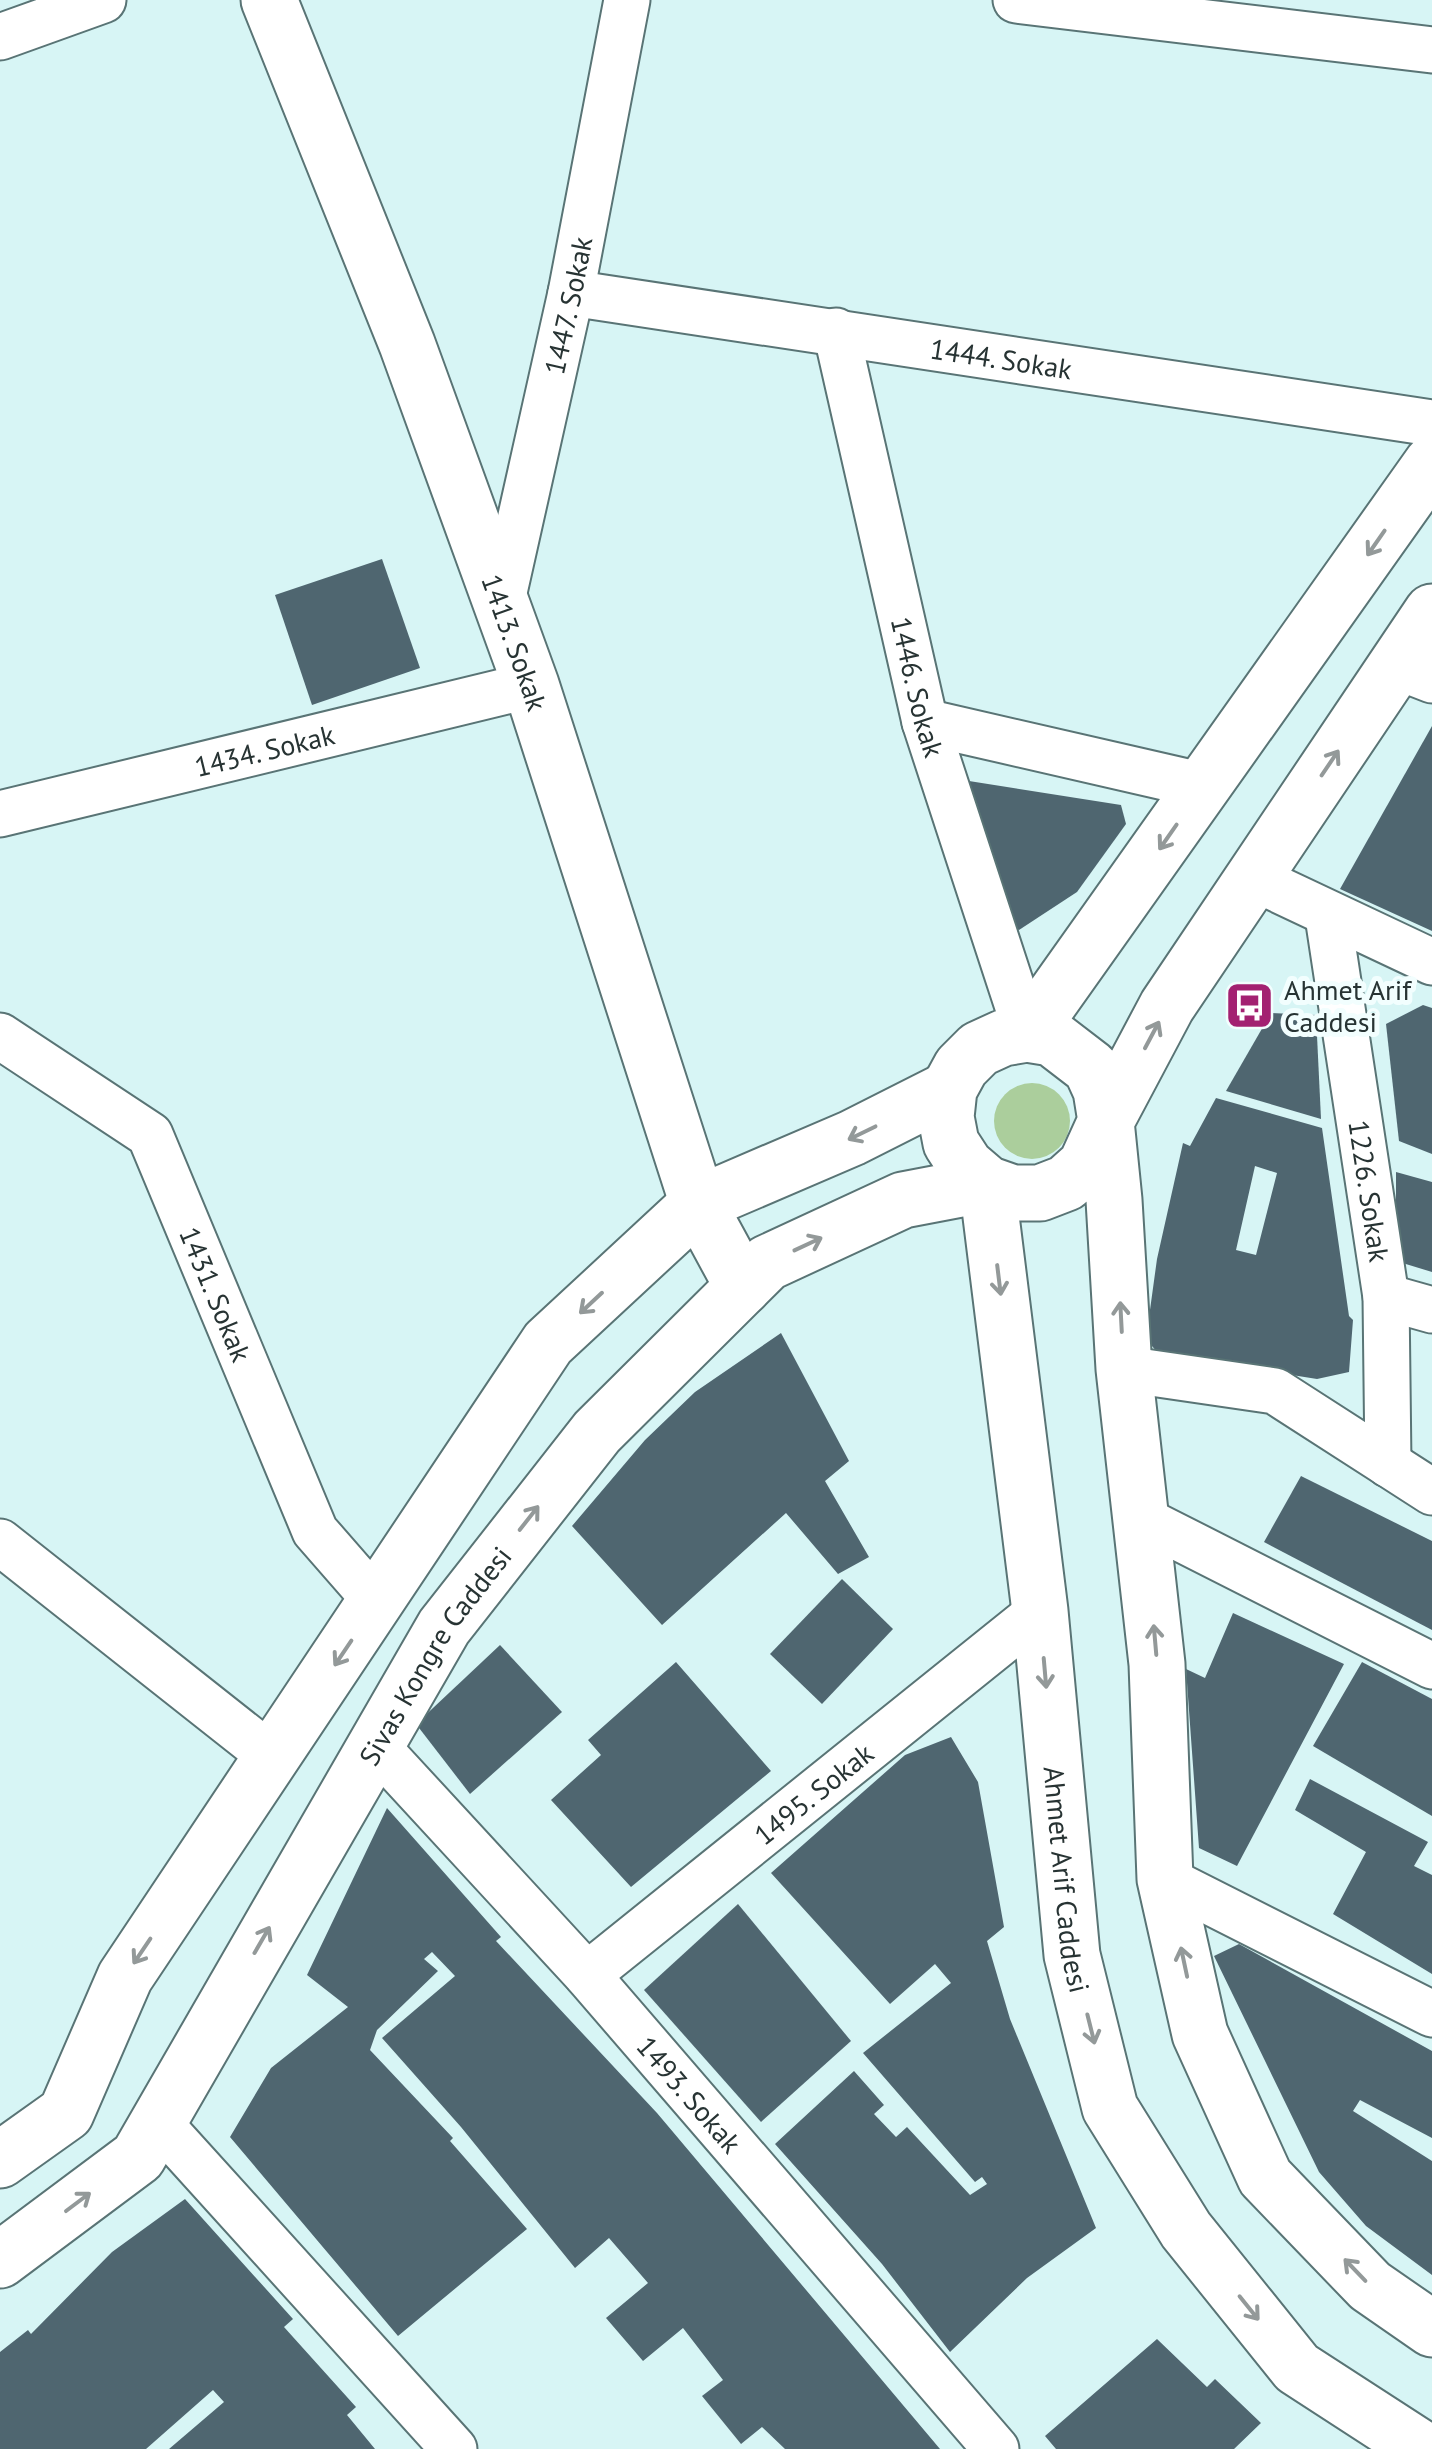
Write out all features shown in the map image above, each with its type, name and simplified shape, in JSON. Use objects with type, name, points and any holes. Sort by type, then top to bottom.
[{"type":"main road","name":"1413. Sokak","points":[[269,0],[407,344],[500,610],[531,685],[698,1204],[743,1287]]},
{"type":"main road","points":[[1027,1034],[1432,463]]},
{"type":"main road","points":[[1432,612],[1414,673],[1254,878],[1167,1006],[1106,1121],[1086,1165],[1066,1183],[1026,1193],[987,1184],[966,1166],[951,1143],[946,1117],[950,1089],[961,1067],[979,1049],[1002,1038],[1027,1034],[1062,1044],[1091,1068],[1101,1090],[1106,1121],[1124,1369],[1144,1520],[1157,1664],[1166,1879],[1200,2034],[1265,2178],[1370,2286],[1432,2329]]},
{"type":"main road","points":[[0,2160],[66,2113],[125,1977],[548,1343],[698,1204],[852,1138],[950,1089]]},
{"type":"main road","name":"Sivas Kongre Caddesi","points":[[0,2260],[138,2157],[444,1627],[597,1432],[766,1263],[904,1200],[987,1184]]},
{"type":"main road","name":"Ahmet Arif Caddesi","points":[[987,1184],[1040,1611],[1072,1955],[1110,2108],[1186,2230],[1297,2368],[1420,2449]]},
{"type":"street","points":[[0,37],[103,0]]},
{"type":"street","name":"1447. Sokak","points":[[500,610],[572,293],[628,0]]},
{"type":"street","points":[[1016,0],[1432,50]]},
{"type":"street","name":"1444. Sokak","points":[[572,293],[1432,423]]},
{"type":"street","name":"1446. Sokak","points":[[836,330],[925,722],[1027,1034]]},
{"type":"street","name":"1434. Sokak","points":[[0,814],[531,685]]},
{"type":"street","points":[[925,722],[1204,786]]},
{"type":"street","points":[[1254,878],[1432,962]]},
{"type":"street","name":"1226. Sokak","points":[[1328,916],[1386,1297],[1388,1464]]},
{"type":"street","name":"1431. Sokak","points":[[0,1036],[150,1135],[315,1531],[377,1602]]},
{"type":"street","points":[[1386,1297],[1432,1310]]},
{"type":"street","points":[[1124,1369],[1275,1390],[1432,1492]]},
{"type":"street","points":[[1144,1520],[1432,1666]]},
{"type":"street","points":[[0,1542],[272,1758]]},
{"type":"street","name":"1495. Sokak","points":[[586,1974],[1040,1611]]},
{"type":"street","name":"1493. Sokak","points":[[375,1745],[586,1974],[996,2449]]},
{"type":"street","points":[[1166,1879],[1432,2014]]},
{"type":"street","points":[[158,2122],[454,2449]]},
{"type":"green space","points":[[1032,1083],[1059,1094],[1070,1121],[1059,1148],[1032,1159],[1005,1148],[994,1121],[1005,1094]]},
{"type":"building","points":[[382,559],[420,668],[312,705],[275,595]]},
{"type":"building","points":[[1432,726],[1432,931],[1340,889]]},
{"type":"building","points":[[969,781],[1121,805],[1126,824],[1077,892],[1019,930],[1006,924]]},
{"type":"building","points":[[1423,1005],[1432,1008],[1432,1154],[1399,1141],[1386,1024]]},
{"type":"building","points":[[1271,1013],[1316,1015],[1321,1119],[1226,1091]]},
{"type":"building","points":[[1216,1098],[1322,1128],[1349,1316],[1353,1320],[1349,1372],[1317,1379],[1241,1367],[1169,1366],[1146,1339],[1157,1259],[1183,1143],[1190,1146]],"holes":[[[1255,1166],[1277,1173],[1256,1255],[1236,1250]]]},
{"type":"building","points":[[1396,1172],[1432,1182],[1432,1272],[1396,1261]]},
{"type":"building","points":[[781,1333],[849,1461],[825,1481],[869,1557],[838,1574],[786,1513],[662,1625],[572,1526],[645,1440],[695,1392]]},
{"type":"building","points":[[1301,1476],[1432,1541],[1432,1630],[1264,1542]]},
{"type":"building","points":[[842,1579],[893,1629],[822,1704],[770,1654]]},
{"type":"building","points":[[1233,1613],[1344,1664],[1237,1866],[1199,1848],[1186,1669],[1205,1678]]},
{"type":"building","points":[[500,1645],[562,1712],[470,1794],[416,1724]]},
{"type":"building","points":[[676,1662],[771,1771],[631,1887],[551,1800],[601,1755],[588,1740]]},
{"type":"building","points":[[1362,1662],[1432,1699],[1432,1816],[1313,1746]]},
{"type":"building","points":[[951,1737],[978,1782],[1004,1927],[987,1941],[1010,2019],[1096,2228],[1027,2278],[950,2352],[882,2264],[775,2144],[854,2071],[884,2105],[874,2114],[896,2137],[907,2127],[970,2195],[987,2184],[982,2177],[975,2182],[863,2053],[951,1983],[935,1964],[890,2004],[771,1873],[905,1755]]},
{"type":"building","points":[[1310,1779],[1428,1842],[1414,1866],[1432,1875],[1432,1974],[1333,1914],[1366,1852],[1295,1810]]},
{"type":"building","points":[[387,1808],[501,1937],[496,1941],[657,2113],[940,2449],[785,2449],[762,2427],[741,2444],[702,2396],[723,2380],[683,2328],[643,2361],[606,2318],[648,2283],[609,2238],[575,2268],[461,2127],[382,2038],[455,1976],[432,1952],[424,1959],[438,1971],[377,2030],[370,2050],[453,2138],[450,2141],[527,2229],[398,2336],[230,2137],[271,2068],[348,2007],[307,1975]]},
{"type":"building","points":[[738,1904],[851,2041],[761,2122],[644,1990]]},
{"type":"building","points":[[1239,1944],[1432,2051],[1432,2138],[1360,2100],[1353,2111],[1432,2161],[1432,2275],[1366,2226],[1319,2172],[1214,1956]]},
{"type":"building","points":[[185,2199],[293,2319],[284,2327],[356,2407],[347,2415],[375,2449],[169,2449],[224,2402],[213,2390],[146,2449],[0,2449],[0,2352],[28,2330],[31,2334],[112,2252]]},
{"type":"building","points":[[1157,2339],[1207,2387],[1215,2379],[1261,2423],[1234,2449],[1056,2449],[1045,2436]]},
{"type":"place","name":"Ahmet Arif Caddesi","points":[[1249,1005]]}]
